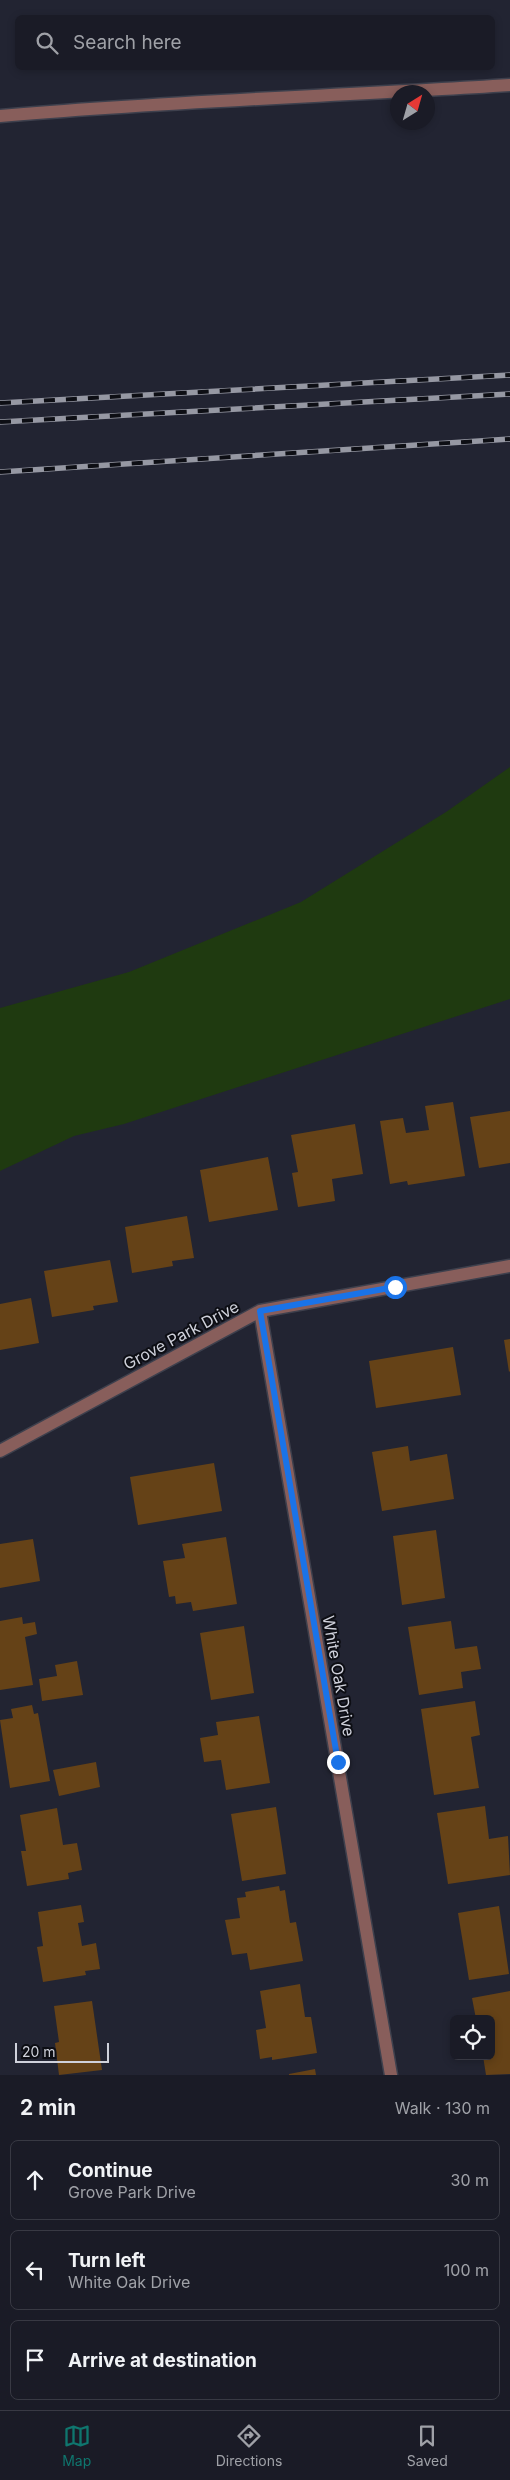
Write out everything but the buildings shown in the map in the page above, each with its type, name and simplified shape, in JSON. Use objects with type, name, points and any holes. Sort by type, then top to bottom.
[{"type":"street","points":[[0,116],[126,105],[318,97],[510,85]]},
{"type":"street","name":"Grove Park Drive","points":[[0,1451],[260,1311],[510,1266]]},
{"type":"street","name":"White Oak Drive","points":[[260,1311],[391,2075]]},
{"type":"green space","points":[[510,767],[510,999],[124,1124],[74,1136],[0,1171],[0,1008],[129,972],[301,902],[446,812]]},
{"type":"railway","points":[[0,403],[510,375]]},
{"type":"railway","points":[[0,422],[510,394]]},
{"type":"railway","points":[[0,472],[510,439]]},
{"type":"route","points":[[338,1762],[260,1311],[395,1287]]}]
